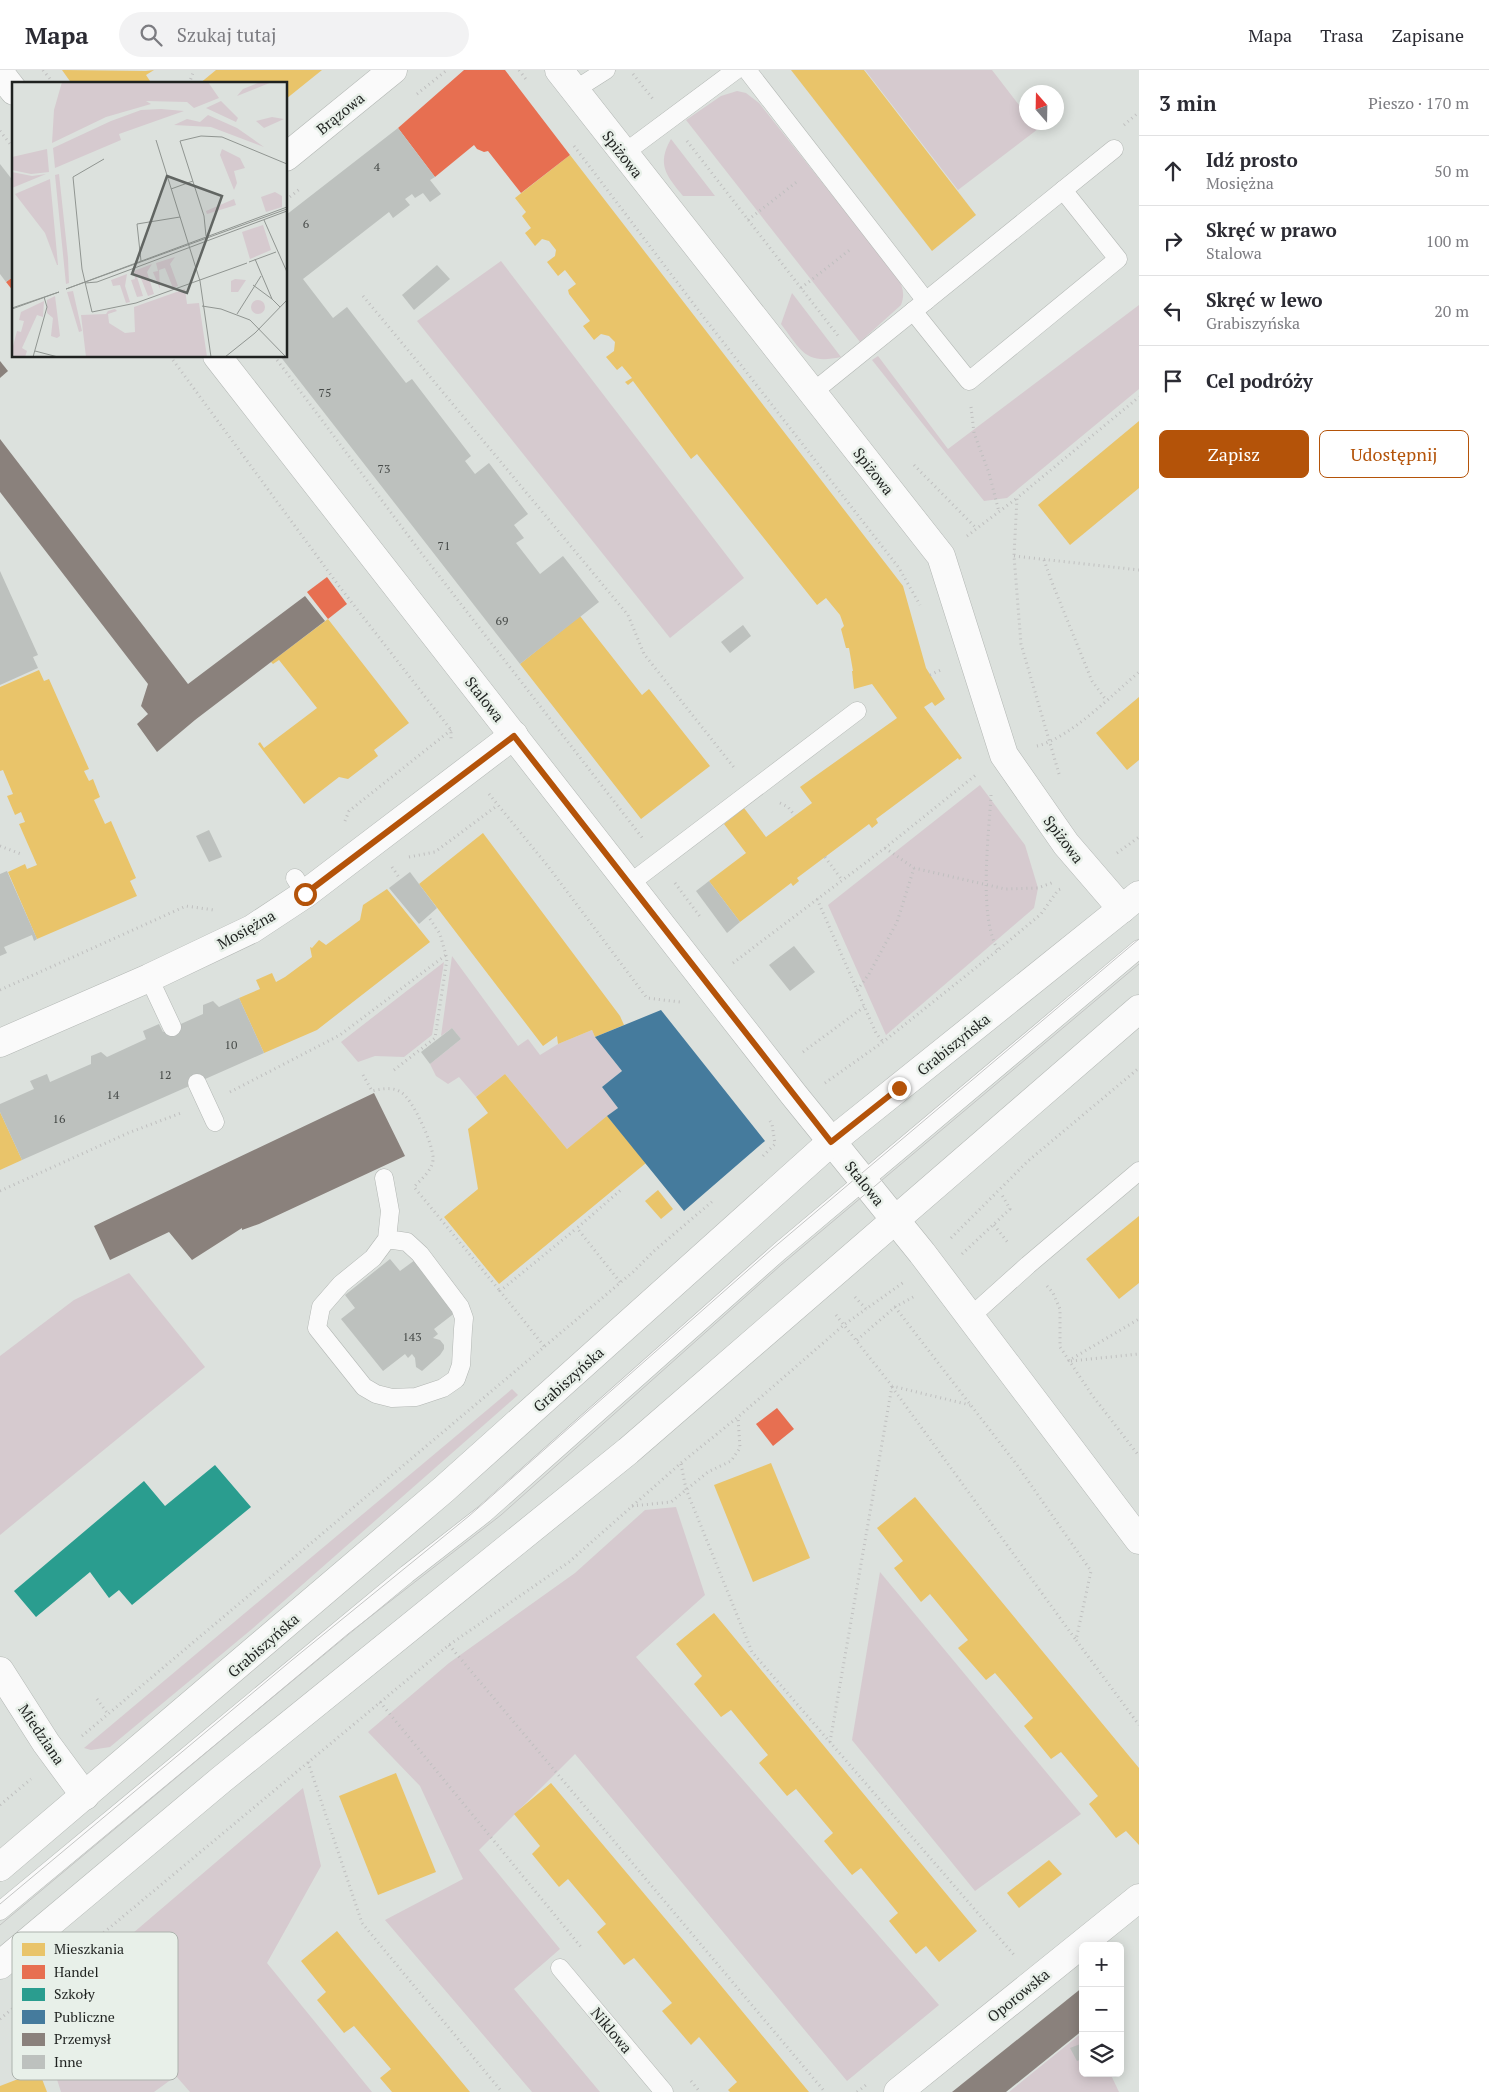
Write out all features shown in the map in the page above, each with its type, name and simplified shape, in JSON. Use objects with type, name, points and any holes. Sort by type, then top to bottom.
[{"type":"street","name":"Brązowa","points":[[288,155],[393,70]]},
{"type":"street","points":[[0,73],[12,88]]},
{"type":"street","name":"Spiżowa","points":[[566,80],[941,556],[1004,755],[1066,844],[1131,902]]},
{"type":"street","name":"Stalowa","points":[[219,358],[831,1142],[896,1220],[1139,1540]]},
{"type":"street","name":"Mosiężna","points":[[0,1043],[149,978],[252,929],[300,886],[514,736]]},
{"type":"street","name":"Grabiszyńska","points":[[0,1867],[443,1490],[831,1142],[1131,902]]},
{"type":"street","points":[[40,1932],[230,1773],[628,1451],[1139,1009]]},
{"type":"street","name":"Miedziana","points":[[0,1671],[46,1743],[85,1796]]},
{"type":"street","name":"Oporowska","points":[[898,2092],[1139,1898]]},
{"type":"street","points":[[0,1965],[12,1955]]},
{"type":"lane","points":[[566,80],[606,70]]},
{"type":"lane","points":[[623,154],[736,70]]},
{"type":"lane","points":[[747,70],[873,232],[969,381],[1118,259],[1063,190]]},
{"type":"lane","points":[[813,392],[1114,149]]},
{"type":"lane","points":[[629,884],[857,711]]},
{"type":"lane","points":[[0,1911],[407,1574],[484,1514],[736,1289],[1139,950]]},
{"type":"lane","points":[[149,978],[172,1027]]},
{"type":"lane","points":[[197,1083],[215,1122]]},
{"type":"lane","points":[[969,1318],[1139,1171]]},
{"type":"lane","points":[[384,1178],[390,1211],[387,1239],[373,1258],[341,1284],[321,1307],[317,1328],[364,1387],[376,1394],[392,1398],[416,1397],[443,1388],[456,1379],[461,1365],[464,1318],[460,1307],[420,1254],[407,1242],[387,1239]]},
{"type":"lane","name":"Niklowa","points":[[560,1968],[664,2092]]},
{"type":"path","points":[[44,70],[53,82]]},
{"type":"path","points":[[519,70],[530,85]]},
{"type":"path","points":[[630,70],[658,104]]},
{"type":"path","points":[[0,131],[12,146]]},
{"type":"path","points":[[683,136],[844,345]]},
{"type":"path","points":[[569,138],[702,315],[899,568],[920,605]]},
{"type":"path","points":[[748,220],[820,164]]},
{"type":"path","points":[[801,288],[873,232]]},
{"type":"path","points":[[363,296],[628,615],[644,654],[750,786],[788,807],[794,816]]},
{"type":"path","points":[[171,358],[339,586],[451,730],[452,746]]},
{"type":"path","points":[[275,358],[413,542],[659,860],[704,924]]},
{"type":"path","points":[[969,381],[974,433],[989,473],[999,512]]},
{"type":"path","points":[[941,556],[1017,498],[1139,397]]},
{"type":"path","points":[[907,458],[977,529]]},
{"type":"path","points":[[1017,498],[1014,556],[1021,644],[1060,776]]},
{"type":"path","points":[[1014,556],[1139,570]]},
{"type":"path","points":[[1044,560],[1092,681],[1106,700]]},
{"type":"path","points":[[930,675],[944,668],[947,677]]},
{"type":"path","points":[[1032,748],[1050,743],[1076,725],[1139,672]]},
{"type":"path","points":[[733,963],[885,848],[980,772]]},
{"type":"path","points":[[996,796],[991,788],[986,884],[992,940],[998,950]]},
{"type":"path","points":[[488,792],[547,865],[647,998],[680,1002],[686,1010]]},
{"type":"path","points":[[1112,858],[1139,837]]},
{"type":"path","points":[[0,846],[21,854]]},
{"type":"path","points":[[885,848],[914,868],[1005,889],[1038,888],[1054,882]]},
{"type":"path","points":[[1111,848],[1118,853]]},
{"type":"path","points":[[825,857],[842,880]]},
{"type":"path","points":[[392,867],[400,879]]},
{"type":"path","points":[[857,990],[869,974],[897,922],[914,868]]},
{"type":"path","points":[[1049,875],[1058,890]]},
{"type":"path","points":[[818,1088],[883,1042],[998,950],[1041,914],[1058,890],[1070,885]]},
{"type":"path","points":[[817,899],[864,1007],[876,1033],[883,1042]]},
{"type":"path","points":[[0,990],[186,906]]},
{"type":"path","points":[[394,1070],[435,1038],[447,959],[440,934],[428,916]]},
{"type":"path","points":[[727,955],[739,970]]},
{"type":"path","points":[[800,1054],[864,1007]]},
{"type":"path","points":[[954,1236],[1028,1161],[1139,1068]]},
{"type":"path","points":[[363,1075],[372,1090],[387,1088],[403,1093],[419,1117],[429,1138],[433,1159],[431,1168],[414,1187],[544,1346]]},
{"type":"path","points":[[758,1161],[775,1144],[772,1124],[767,1117]]},
{"type":"path","points":[[500,1291],[622,1189]]},
{"type":"path","points":[[77,1739],[620,1282],[720,1194]]},
{"type":"path","points":[[961,1255],[1010,1209],[1002,1195]]},
{"type":"path","points":[[994,1225],[1012,1247]]},
{"type":"path","points":[[576,1228],[620,1282]]},
{"type":"path","points":[[1040,1279],[1053,1293],[1060,1309],[1060,1347],[1068,1361],[1139,1455]]},
{"type":"path","points":[[105,1932],[449,1646],[569,1562],[631,1506],[738,1417],[845,1324],[900,1285]]},
{"type":"path","points":[[849,1290],[866,1309]]},
{"type":"path","points":[[857,1340],[895,1307],[917,1295]]},
{"type":"path","points":[[895,1307],[1016,1465],[1091,1571],[1076,1640]]},
{"type":"path","points":[[1068,1361],[1139,1319]]},
{"type":"path","points":[[845,1324],[1139,1725]]},
{"type":"path","points":[[1068,1361],[1139,1354]]},
{"type":"path","points":[[892,1386],[971,1405]]},
{"type":"path","points":[[830,1742],[892,1386]]},
{"type":"path","points":[[631,1506],[671,1502],[708,1472],[731,1461],[740,1448],[738,1417]]},
{"type":"path","points":[[681,1463],[686,1489],[752,1652],[1016,1957]]},
{"type":"path","points":[[449,1646],[825,2092]]},
{"type":"path","points":[[97,1699],[108,1714]]},
{"type":"path","points":[[380,1702],[587,1954]]},
{"type":"path","points":[[308,1762],[362,1923],[502,2092]]},
{"type":"path","points":[[0,1805],[33,1777]]},
{"type":"path","points":[[0,2020],[12,2010]]},
{"type":"path","points":[[687,2077],[700,2092]]},
{"type":"shaded area","points":[[865,70],[992,70],[1019,105],[1019,130],[1037,130],[958,190]]},
{"type":"shaded area","points":[[737,91],[746,93],[759,103],[898,278],[903,291],[901,305],[860,342],[686,120],[721,96]]},
{"type":"shaded area","points":[[671,139],[715,196],[683,196],[677,189],[665,170],[664,163],[664,156]]},
{"type":"shaded area","points":[[501,261],[744,578],[670,638],[417,321]]},
{"type":"shaded area","points":[[792,293],[841,357],[819,359],[811,357],[799,348],[781,324]]},
{"type":"shaded area","points":[[1139,305],[1139,389],[1007,498],[984,501],[872,360],[878,356],[948,449]]},
{"type":"shaded area","points":[[980,785],[1025,845],[1038,888],[1034,908],[886,1035],[828,905]]},
{"type":"shaded area","points":[[452,956],[518,1046],[528,1039],[540,1055],[558,1044],[592,1030],[595,1037],[622,1071],[602,1087],[618,1108],[567,1149],[505,1074],[476,1097],[459,1077],[448,1084],[436,1076],[430,1064],[461,1039],[452,1028],[441,1036]]},
{"type":"shaded area","points":[[444,962],[432,1035],[404,1057],[375,1056],[358,1062],[341,1042]]},
{"type":"shaded area","points":[[129,1273],[205,1367],[0,1535],[0,1356],[74,1300]]},
{"type":"shaded area","points":[[512,1389],[518,1395],[252,1629],[110,1747],[91,1750],[84,1748]]},
{"type":"shaded area","points":[[676,1507],[705,1595],[636,1657],[939,2005],[847,2081],[575,1754],[479,1850],[560,1949],[514,1989],[600,2092],[532,2092],[385,1920],[463,1879],[420,1786],[368,1732],[449,1663],[575,1573],[645,1510]]},
{"type":"shaded area","points":[[880,1572],[1081,1814],[975,1891],[852,1740]]},
{"type":"shaded area","points":[[303,1788],[321,1866],[267,1963],[372,2092],[190,2092],[178,2078],[178,1932],[134,1932]]},
{"type":"shaded area","points":[[1079,2035],[1079,2077],[1112,2077],[1119,2092],[1009,2092]]},
{"type":"shaded area","points":[[57,2080],[170,2080],[154,2092],[61,2092]]},
{"type":"building: Mieszkania","points":[[62,70],[154,70],[146,75],[151,82],[71,82]]},
{"type":"building: Mieszkania","points":[[216,70],[322,70],[288,97],[288,82],[201,82]]},
{"type":"building: Mieszkania","points":[[791,70],[864,70],[976,215],[932,251]]},
{"type":"building: Mieszkania","points":[[570,155],[903,586],[926,668],[945,699],[935,706],[932,702],[924,707],[962,758],[959,760],[958,758],[876,819],[878,823],[872,828],[869,824],[797,878],[799,881],[793,886],[791,883],[740,922],[709,881],[746,853],[724,824],[744,808],[766,837],[812,803],[800,787],[897,718],[872,684],[854,689],[849,648],[846,648],[841,629],[844,626],[840,615],[826,598],[817,605],[697,454],[691,459],[633,381],[628,385],[625,382],[632,378],[622,366],[617,370],[606,357],[614,351],[615,342],[609,336],[601,334],[594,340],[583,326],[590,321],[569,294],[568,290],[576,284],[565,270],[558,276],[547,262],[555,256],[556,250],[549,241],[542,239],[535,246],[525,233],[531,228],[522,216],[526,212],[515,198]]},
{"type":"building: Mieszkania","points":[[1139,421],[1139,488],[1070,545],[1038,505]]},
{"type":"building: Mieszkania","points":[[580,616],[642,695],[649,689],[710,766],[641,819],[520,664]]},
{"type":"building: Mieszkania","points":[[328,619],[409,723],[374,750],[378,756],[348,779],[339,777],[304,804],[258,744],[260,742],[264,748],[317,708],[279,660],[273,664],[271,662]]},
{"type":"building: Mieszkania","points":[[39,670],[44,681],[49,679],[89,769],[84,771],[89,781],[93,779],[100,797],[94,800],[105,824],[111,821],[136,878],[130,881],[137,896],[37,939],[8,872],[25,864],[27,869],[37,865],[19,824],[25,822],[21,812],[15,815],[7,796],[13,794],[3,770],[0,771],[0,687]]},
{"type":"building: Mieszkania","points":[[1139,697],[1139,760],[1127,770],[1096,733]]},
{"type":"building: Mieszkania","points":[[483,833],[620,1016],[624,1025],[595,1037],[592,1030],[558,1044],[557,1036],[543,1046],[419,884]]},
{"type":"building: Mieszkania","points":[[387,889],[430,942],[317,1030],[264,1053],[239,998],[260,989],[256,980],[272,973],[276,982],[285,977],[312,957],[310,947],[312,948],[319,940],[326,945],[360,920],[363,905]]},
{"type":"building: Mieszkania","points":[[505,1074],[567,1149],[607,1116],[646,1163],[499,1284],[444,1217],[478,1189],[468,1129],[488,1113],[476,1097]]},
{"type":"building: Mieszkania","points":[[0,1112],[22,1160],[0,1170]]},
{"type":"building: Mieszkania","points":[[658,1190],[673,1209],[661,1219],[645,1201]]},
{"type":"building: Mieszkania","points":[[1139,1216],[1139,1283],[1119,1299],[1086,1259]]},
{"type":"building: Mieszkania","points":[[771,1463],[810,1558],[753,1582],[714,1485]]},
{"type":"building: Mieszkania","points":[[915,1497],[1139,1768],[1139,1845],[1126,1831],[1116,1838],[1089,1804],[1098,1796],[1061,1752],[1051,1759],[1024,1726],[1033,1718],[995,1673],[986,1680],[958,1648],[968,1640],[930,1594],[921,1602],[894,1568],[903,1561],[877,1528]]},
{"type":"building: Mieszkania","points":[[714,1613],[977,1931],[939,1962],[926,1946],[916,1954],[889,1921],[898,1913],[861,1868],[852,1875],[824,1841],[833,1833],[796,1789],[787,1796],[759,1763],[768,1755],[731,1710],[721,1717],[694,1684],[702,1676],[676,1644]]},
{"type":"building: Mieszkania","points":[[396,1773],[436,1872],[378,1895],[339,1796]]},
{"type":"building: Mieszkania","points":[[551,1783],[809,2092],[730,2092],[728,2090],[737,2082],[699,2037],[691,2045],[662,2011],[672,2003],[634,1958],[624,1965],[597,1932],[606,1924],[568,1879],[559,1887],[532,1854],[540,1846],[514,1814]]},
{"type":"building: Mieszkania","points":[[1049,1860],[1062,1874],[1019,1908],[1007,1893]]},
{"type":"building: Mieszkania","points":[[337,1931],[470,2092],[392,2092],[380,2078],[391,2069],[354,2026],[344,2033],[317,2000],[326,1992],[301,1961]]},
{"type":"building: Mieszkania","points":[[16,2080],[42,2080],[47,2092],[0,2092],[0,2086]]},
{"type":"building: Handel","points":[[464,70],[505,70],[570,155],[521,193],[488,151],[484,152],[477,149],[474,145],[435,177],[398,128]]},
{"type":"building: Handel","points":[[12,278],[12,290],[6,282]]},
{"type":"building: Handel","points":[[327,577],[347,604],[328,619],[307,592]]},
{"type":"building: Handel","points":[[777,1408],[794,1429],[773,1446],[756,1424]]},
{"type":"building: Szkoły","points":[[215,1465],[251,1507],[132,1605],[119,1590],[109,1598],[90,1572],[36,1617],[14,1591],[144,1481],[165,1506]]},
{"type":"building: Publiczne","points":[[661,1010],[765,1141],[684,1211],[607,1116],[618,1108],[602,1087],[622,1071],[595,1037]]},
{"type":"building: Przemysł","points":[[0,361],[8,371],[0,378]]},
{"type":"building: Przemysł","points":[[0,439],[188,684],[305,596],[325,621],[195,720],[157,752],[137,724],[148,714],[141,706],[148,684],[0,492]]},
{"type":"building: Przemysł","points":[[374,1093],[405,1156],[259,1224],[242,1230],[242,1228],[192,1260],[169,1232],[110,1260],[94,1226]]},
{"type":"building: Przemysł","points":[[1079,1990],[1079,2033],[1006,2092],[952,2092]]},
{"type":"building: Inne","points":[[398,128],[435,177],[430,180],[441,194],[430,202],[423,193],[415,198],[412,194],[405,199],[410,205],[393,218],[389,212],[303,279],[333,318],[347,307],[406,383],[412,379],[471,456],[465,461],[475,474],[489,463],[528,514],[514,525],[524,538],[516,543],[540,574],[563,556],[599,602],[520,664],[282,358],[288,358],[288,213]]},
{"type":"building: Inne","points":[[0,164],[12,179],[12,278],[6,282],[0,274]]},
{"type":"building: Inne","points":[[437,265],[450,279],[414,310],[402,295]]},
{"type":"building: Inne","points":[[0,571],[38,655],[33,657],[38,668],[0,685]]},
{"type":"building: Inne","points":[[743,625],[751,636],[730,653],[721,642]]},
{"type":"building: Inne","points":[[209,830],[222,857],[209,862],[196,836]]},
{"type":"building: Inne","points":[[7,871],[37,939],[34,941],[32,935],[4,947],[7,953],[0,956],[0,874]]},
{"type":"building: Inne","points":[[410,872],[437,908],[419,924],[389,888]]},
{"type":"building: Inne","points":[[709,881],[740,922],[727,933],[696,891]]},
{"type":"building: Inne","points":[[794,946],[815,972],[790,991],[769,965]]},
{"type":"building: Inne","points":[[239,998],[264,1053],[22,1160],[0,1112],[0,1104],[34,1089],[30,1081],[47,1074],[50,1082],[91,1064],[91,1056],[101,1052],[107,1057],[146,1039],[143,1031],[159,1024],[163,1032],[203,1014],[203,1005],[213,1001],[219,1007]]},
{"type":"building: Inne","points":[[452,1028],[461,1039],[430,1064],[421,1052]]},
{"type":"building: Inne","points":[[390,1259],[400,1271],[415,1260],[456,1312],[434,1329],[438,1334],[433,1338],[440,1340],[444,1345],[444,1349],[422,1371],[416,1367],[415,1358],[412,1354],[408,1358],[405,1354],[383,1371],[341,1319],[355,1308],[345,1295]]},
{"type":"building: Inne","points":[[1079,2045],[1079,2060],[1077,2061],[1070,2048]]},
{"type":"tram line","points":[[0,1904],[292,1660],[469,1516],[772,1249],[1139,939]]},
{"type":"tram line","points":[[0,1925],[348,1634],[501,1515],[781,1265],[1139,964]]},
{"type":"route","points":[[305,894],[514,736],[831,1142],[899,1088]]}]
